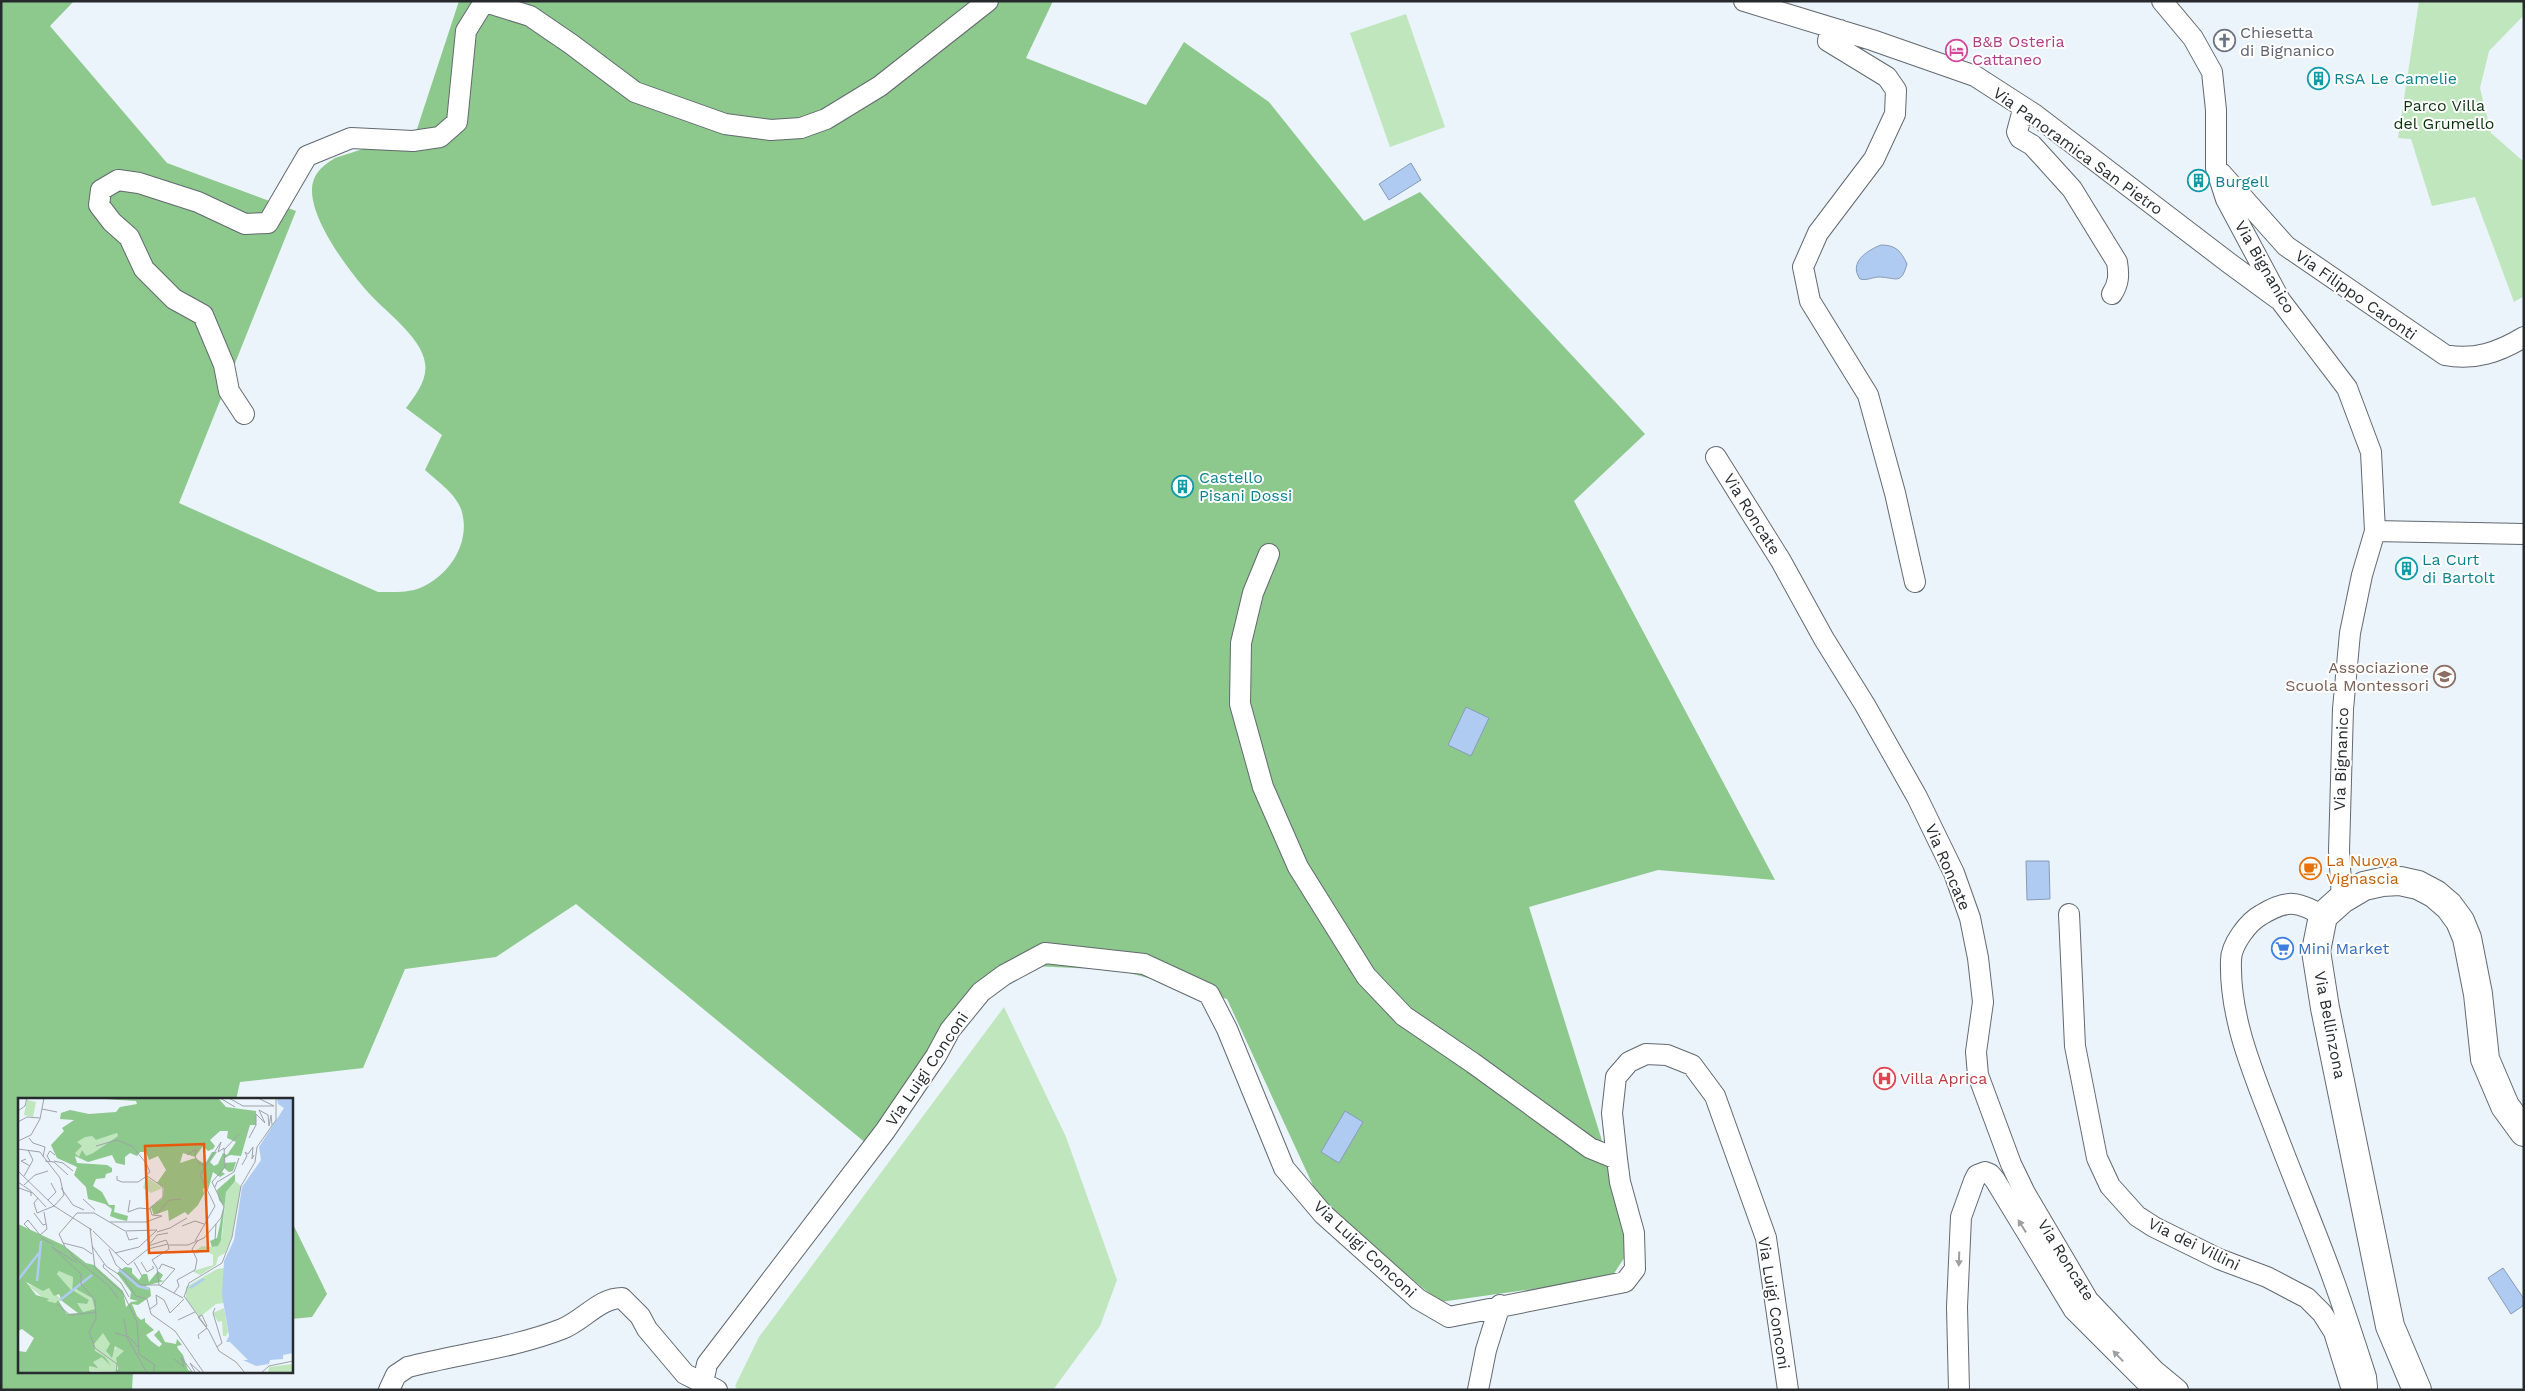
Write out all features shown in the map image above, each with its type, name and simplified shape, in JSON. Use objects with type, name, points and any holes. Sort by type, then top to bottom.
[{"type":"street","points":[[244,414],[229,391],[224,365],[203,315],[174,299],[144,270],[129,237],[112,222],[99,206],[101,190],[118,180],[139,183],[198,202],[246,224],[268,223],[307,156],[351,138],[413,141],[440,137],[457,122],[466,31],[483,2],[530,16],[635,92],[725,124],[771,130],[801,128],[834,114],[880,86],[988,1]]},
{"type":"street","name":"Via Panoramica San Pietro","points":[[1744,1],[1840,30],[1975,76],[2034,114],[2229,264],[2280,300]]},
{"type":"street","name":"Via Bignanico","points":[[2162,1],[2193,38],[2212,72],[2216,110],[2216,168],[2226,199],[2280,300],[2347,388],[2371,452],[2375,531],[2362,575],[2350,633],[2343,709],[2338,841],[2333,908]]},
{"type":"street","points":[[1840,30],[1830,32],[1828,41],[1887,77],[1896,90],[1895,114],[1874,159],[1818,233],[1803,267],[1810,301],[1868,395],[1895,494],[1915,582]]},
{"type":"street","points":[[2034,114],[2021,117],[2017,132],[2020,138],[2032,144],[2072,189],[2117,262],[2117,286],[2112,294]]},
{"type":"street","name":"Via Filippo Caronti","points":[[2216,168],[2286,246],[2445,355],[2458,358],[2480,356],[2524,338]]},
{"type":"street","name":"Via Roncate","points":[[1716,457],[1781,560],[1865,705],[1916,797],[1954,873],[1970,918],[1978,958],[1983,1002],[1976,1052],[1978,1076],[2011,1164],[2025,1193],[2088,1300],[2155,1371],[2178,1390]]},
{"type":"street","points":[[2375,531],[2524,534]]},
{"type":"street","points":[[1269,554],[1253,593],[1241,643],[1240,704],[1263,787],[1298,867],[1366,976],[1404,1016],[1473,1063],[1590,1148],[1616,1159]]},
{"type":"street","points":[[2365,1390],[2367,1387],[2366,1377],[2335,1283],[2304,1209],[2240,1036],[2232,982],[2231,958],[2234,946],[2254,919],[2279,904],[2303,904],[2333,908],[2364,886],[2382,882],[2400,881],[2418,885],[2435,894],[2449,906],[2460,921],[2467,938],[2478,994],[2485,1059],[2505,1106],[2524,1132]]},
{"type":"street","name":"Via Bellinzona","points":[[2333,908],[2316,951],[2327,1018],[2390,1326],[2417,1390]]},
{"type":"street","name":"Via dei Villini","points":[[2070,914],[2075,1046],[2097,1158],[2110,1186],[2137,1216],[2154,1227],[2220,1259],[2267,1277],[2307,1298],[2322,1312],[2334,1332],[2352,1390]]},
{"type":"street","name":"Via Luigi Conconi","points":[[710,1386],[707,1364],[885,1131],[936,1056],[950,1030],[981,992],[1004,975],[1045,953],[1144,964],[1209,994],[1227,1029],[1284,1168],[1323,1214],[1418,1299],[1449,1317],[1625,1282],[1635,1269],[1634,1233],[1620,1182],[1616,1159],[1612,1113],[1616,1077],[1629,1062],[1646,1054],[1667,1055],[1692,1065],[1715,1096],[1766,1238],[1788,1390]]},
{"type":"street","points":[[1959,1390],[1957,1307],[1961,1217],[1974,1180],[1979,1174],[1985,1172],[1990,1174],[1995,1180],[2074,1310],[2141,1380],[2154,1390]]},
{"type":"street","points":[[389,1390],[396,1375],[408,1367],[542,1336],[565,1328],[612,1298],[622,1298],[640,1316],[647,1329],[685,1374],[710,1386]]},
{"type":"street","points":[[1478,1390],[1486,1350],[1500,1306]]},
{"type":"green space","points":[[1,1],[74,1],[50,26],[167,163],[296,211],[179,503],[378,592],[415,590],[441,575],[456,556],[461,545],[464,521],[461,509],[455,498],[425,470],[442,435],[406,408],[425,376],[425,363],[422,353],[417,343],[401,324],[373,298],[348,268],[320,222],[314,206],[312,191],[314,179],[318,172],[335,158],[416,132],[459,1],[1053,1],[1026,58],[1146,105],[1184,42],[1269,102],[1364,221],[1420,192],[1645,434],[1574,501],[1775,880],[1658,870],[1529,907],[1634,1243],[1611,1278],[1440,1302],[1322,1205],[1227,999],[1118,970],[1011,965],[867,1144],[576,904],[496,957],[405,969],[363,1068],[240,1082],[236,1098],[18,1098],[18,1374],[133,1374],[132,1390],[1,1390]]},
{"type":"green space","name":"Parco Villa del Grumello","points":[[2419,1],[2524,1],[2524,15],[2489,51],[2480,88],[2491,133],[2524,162],[2524,296],[2514,302],[2475,197],[2432,206],[2411,139],[2398,138]]},
{"type":"green space","points":[[1406,14],[1445,127],[1390,147],[1350,33]]},
{"type":"green space","points":[[1004,1007],[1066,1137],[1117,1280],[1100,1326],[1053,1390],[738,1390],[735,1386],[759,1337]]},
{"type":"green space","points":[[292,1222],[327,1294],[312,1317],[292,1319]]},
{"type":"water","points":[[1411,163],[1421,180],[1389,200],[1379,184]]},
{"type":"water","points":[[1881,245],[1891,246],[1903,256],[1907,264],[1903,275],[1898,279],[1880,277],[1860,279],[1856,267],[1858,262],[1865,253]]},
{"type":"water","points":[[1466,707],[1489,718],[1471,756],[1448,745]]},
{"type":"water","points":[[2026,861],[2049,861],[2050,899],[2027,900]]},
{"type":"water","points":[[1345,1111],[1363,1122],[1339,1163],[1321,1152]]},
{"type":"water","points":[[2503,1268],[2524,1299],[2524,1305],[2511,1314],[2488,1278]]},
{"type":"place","name":"Chiesetta di Bignanico","points":[[2224,41]]},
{"type":"place","name":"B&B Osteria Cattaneo","points":[[1956,50]]},
{"type":"place","name":"RSA Le Camelie","points":[[2318,78]]},
{"type":"place","name":"Burgell","points":[[2199,181]]},
{"type":"place","name":"Castello Pisani Dossi","points":[[1183,486]]},
{"type":"place","name":"La Curt di Bartolt","points":[[2406,568]]},
{"type":"place","name":"Associazione Scuola Montessori","points":[[2445,676]]},
{"type":"place","name":"La Nuova Vignascia","points":[[2310,869]]},
{"type":"place","name":"Mini Market","points":[[2282,948]]},
{"type":"place","name":"Villa Aprica","points":[[1884,1078]]}]
